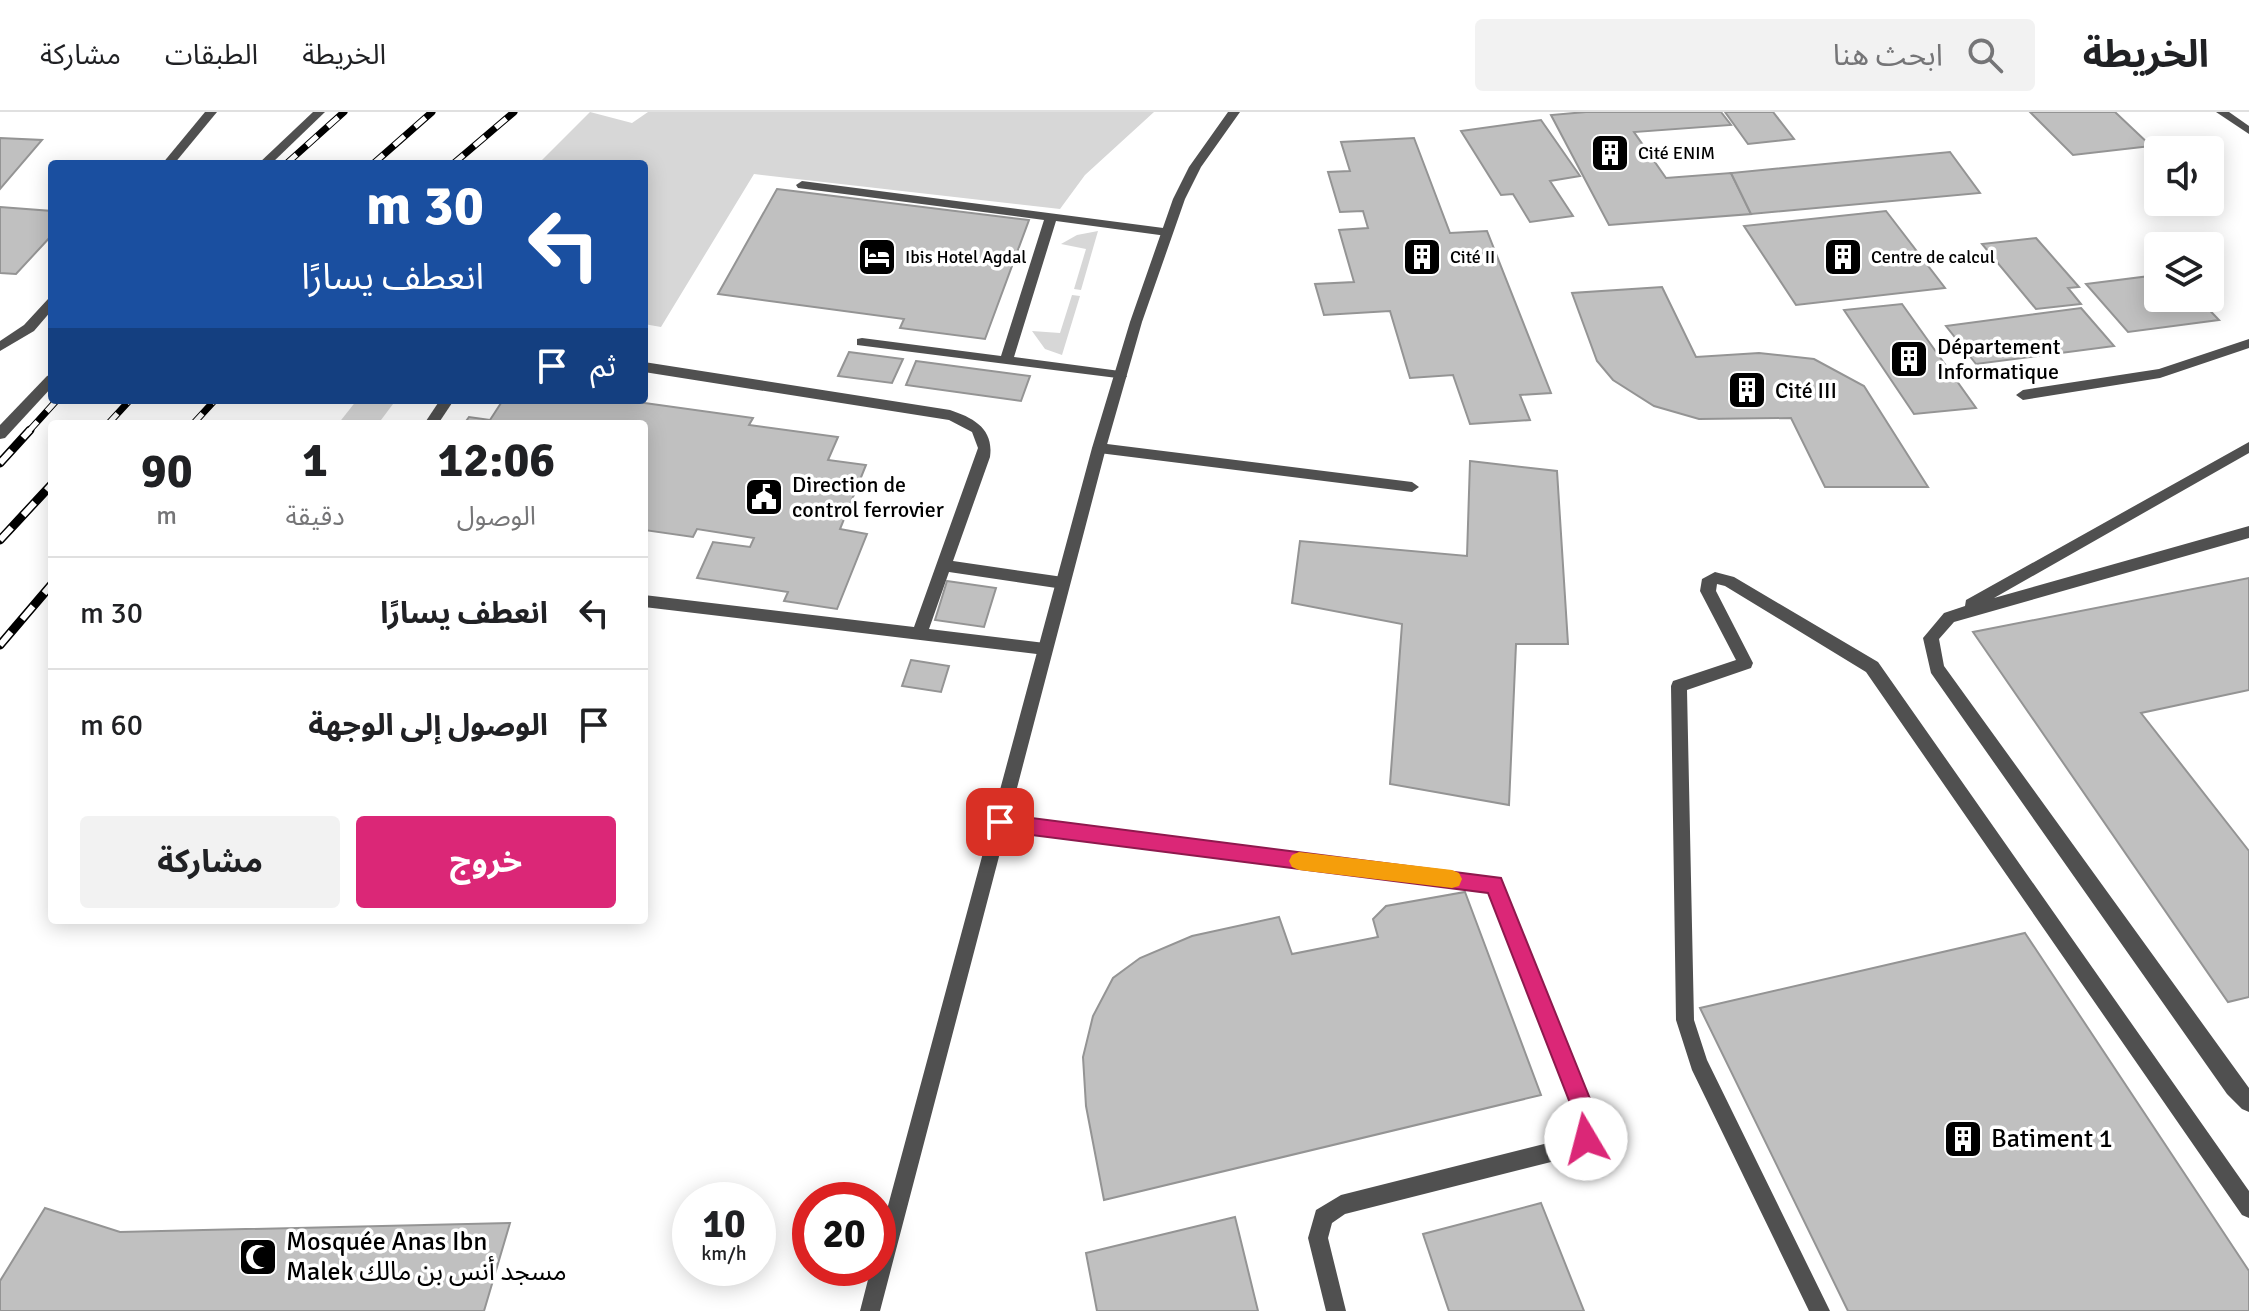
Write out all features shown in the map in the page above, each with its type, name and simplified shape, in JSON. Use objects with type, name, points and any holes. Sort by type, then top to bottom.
[{"type":"street","points":[[171,160],[211,112]]},
{"type":"street","points":[[268,160],[319,112]]},
{"type":"street","points":[[870,1311],[1120,376],[1167,232],[1195,167],[1234,112]]},
{"type":"street","points":[[2222,112],[2249,131]]},
{"type":"street","points":[[802,185],[1167,232]]},
{"type":"street","points":[[1006,361],[1051,217]]},
{"type":"street","points":[[0,347],[29,328],[48,307]]},
{"type":"street","points":[[862,342],[1120,376]]},
{"type":"street","points":[[2023,395],[2160,373],[2242,348],[2249,343]]},
{"type":"street","points":[[648,368],[950,415],[971,422],[979,429],[986,447],[919,634]]},
{"type":"street","points":[[0,434],[48,383]]},
{"type":"street","points":[[2249,447],[1949,617],[1931,638],[1937,668],[2234,1087],[2249,1102]]},
{"type":"street","points":[[1099,448],[1412,487]]},
{"type":"street","points":[[1949,617],[2249,532]]},
{"type":"street","points":[[944,566],[1063,583]]},
{"type":"street","points":[[1820,1311],[1699,1063],[1685,1020],[1679,686],[1745,663],[1708,591],[1707,583],[1715,578],[1729,581],[1872,667],[2249,1208]]},
{"type":"street","points":[[648,601],[1045,649]]},
{"type":"street","points":[[1000,822],[1494,884],[1588,1121],[1586,1139],[1571,1147],[1341,1205],[1323,1217],[1318,1238],[1336,1311]]},
{"type":"shaded area","points":[[590,112],[632,123],[648,112],[1154,112],[1085,175],[1060,209],[754,174],[661,327],[648,325],[648,160],[542,160]]},
{"type":"shaded area","points":[[1098,231],[1081,290],[1074,289],[1086,249],[1061,244],[1077,235]]},
{"type":"shaded area","points":[[1072,295],[1080,296],[1062,355],[1045,349],[1032,331],[1060,333]]},
{"type":"shaded area","points":[[354,404],[393,404],[381,420],[341,420]]},
{"type":"building","name":"Cité ENIM","points":[[1721,112],[1731,125],[1634,132],[1666,178],[1731,173],[1751,214],[1609,225],[1551,115]]},
{"type":"building","points":[[1725,112],[1773,112],[1794,139],[1748,144]]},
{"type":"building","points":[[2030,112],[2115,112],[2144,139],[2144,147],[2073,155]]},
{"type":"building","points":[[1541,120],[1580,176],[1550,181],[1573,216],[1530,222],[1513,194],[1501,195],[1461,131]]},
{"type":"building","points":[[0,138],[42,140],[0,189]]},
{"type":"building","name":"Cité II","points":[[1414,138],[1450,233],[1487,231],[1551,393],[1520,395],[1530,420],[1470,424],[1453,375],[1410,378],[1390,311],[1324,315],[1315,284],[1354,282],[1339,230],[1368,228],[1363,211],[1340,212],[1328,172],[1350,171],[1341,142]]},
{"type":"building","points":[[1950,152],[1980,193],[1751,214],[1731,173]]},
{"type":"building","name":"Ibis Hotel Agdal","points":[[777,189],[1029,220],[985,339],[900,328],[904,319],[718,294]]},
{"type":"building","points":[[0,207],[48,211],[48,239],[16,274],[0,273]]},
{"type":"building","name":"Centre de calcul","points":[[1886,211],[1945,288],[1796,305],[1744,226]]},
{"type":"building","points":[[2036,238],[2079,287],[2068,288],[2081,304],[2036,309],[1982,244]]},
{"type":"building","points":[[2144,277],[2144,312],[2211,312],[2219,320],[2128,332],[2086,284]]},
{"type":"building","name":"Cité III","points":[[1662,287],[1696,357],[1759,353],[1814,359],[1864,386],[1928,487],[1825,487],[1791,418],[1699,419],[1654,406],[1613,380],[1597,361],[1572,293]]},
{"type":"building","name":"Département Informatique","points":[[1902,304],[1976,408],[1914,414],[1844,310]]},
{"type":"building","points":[[2081,308],[2114,346],[1976,364],[1946,326]]},
{"type":"building","points":[[849,352],[903,359],[892,383],[838,376]]},
{"type":"building","points":[[916,361],[1030,376],[1021,401],[906,385]]},
{"type":"building","points":[[648,403],[753,418],[749,425],[838,437],[828,460],[866,465],[840,529],[867,534],[837,609],[784,601],[788,592],[697,578],[713,542],[750,547],[754,538],[697,529],[693,537],[648,531],[648,420],[490,420],[500,404]]},
{"type":"building","points":[[1470,461],[1557,471],[1568,644],[1516,644],[1509,805],[1390,784],[1402,624],[1292,603],[1300,541],[1467,556]]},
{"type":"building","points":[[2249,578],[2249,690],[2141,713],[2249,851],[2249,997],[2228,1002],[1973,632]]},
{"type":"building","points":[[947,581],[996,588],[984,627],[935,620]]},
{"type":"building","points":[[911,660],[949,666],[941,692],[902,686]]},
{"type":"building","points":[[1465,892],[1541,1095],[1104,1200],[1086,1106],[1083,1057],[1093,1016],[1113,978],[1140,958],[1192,936],[1279,917],[1292,954],[1378,937],[1373,919],[1386,906]]},
{"type":"building","name":"Batiment 1","points":[[2025,933],[2249,1271],[2249,1311],[1848,1311],[1700,1008]]},
{"type":"building","points":[[1541,1203],[1584,1311],[1449,1311],[1423,1234]]},
{"type":"building","name":"Mosquée Anas Ibn Malek مسجد أنس بن مالك","points":[[45,1208],[120,1232],[510,1223],[484,1311],[0,1311],[0,1281]]},
{"type":"building","points":[[1235,1217],[1258,1311],[1097,1311],[1086,1253]]},
{"type":"railway","points":[[290,160],[344,112]]},
{"type":"railway","points":[[378,160],[432,112]]},
{"type":"railway","points":[[458,160],[514,112]]},
{"type":"railway","points":[[28,432],[53,404]]},
{"type":"railway","points":[[112,420],[126,404]]},
{"type":"railway","points":[[197,420],[211,404]]},
{"type":"railway","points":[[0,463],[30,430]]},
{"type":"railway","points":[[0,540],[48,488]]},
{"type":"railway","points":[[0,645],[48,589]]},
{"type":"slow traffic","points":[[1299,861],[1452,879]]},
{"type":"place","name":"Cité ENIM","points":[[1610,153]]},
{"type":"place","name":"Ibis Hotel Agdal","points":[[877,257]]},
{"type":"place","name":"Cité II","points":[[1422,257]]},
{"type":"place","name":"Centre de calcul","points":[[1843,257]]},
{"type":"place","name":"Département Informatique","points":[[1909,359]]},
{"type":"place","name":"Cité III","points":[[1747,390]]},
{"type":"place","name":"Direction de control ferrovier","points":[[764,497]]},
{"type":"place","name":"Batiment 1","points":[[1963,1139]]},
{"type":"place","name":"Mosquée Anas Ibn Malek مسجد أنس بن مالك","points":[[258,1257]]},
{"type":"route","points":[[1000,822],[1494,884],[1588,1121],[1586,1139]]}]
